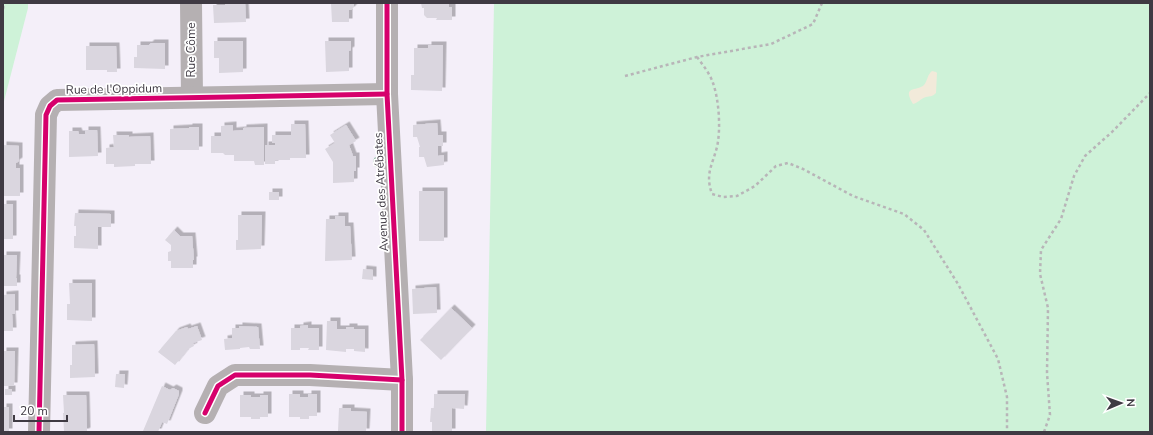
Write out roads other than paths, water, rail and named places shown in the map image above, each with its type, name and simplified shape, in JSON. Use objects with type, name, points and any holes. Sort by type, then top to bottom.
[{"type":"street","name":"Rue Côme","points":[[191,3],[192,97]]},
{"type":"street","name":"Avenue des Atrébates","points":[[387,3],[387,94],[402,380],[402,432]]},
{"type":"street","name":"Rue de l'Oppidum","points":[[39,432],[46,115],[50,106],[57,100],[387,94]]},
{"type":"street","points":[[205,413],[218,386],[235,375],[310,375],[402,380]]}]
